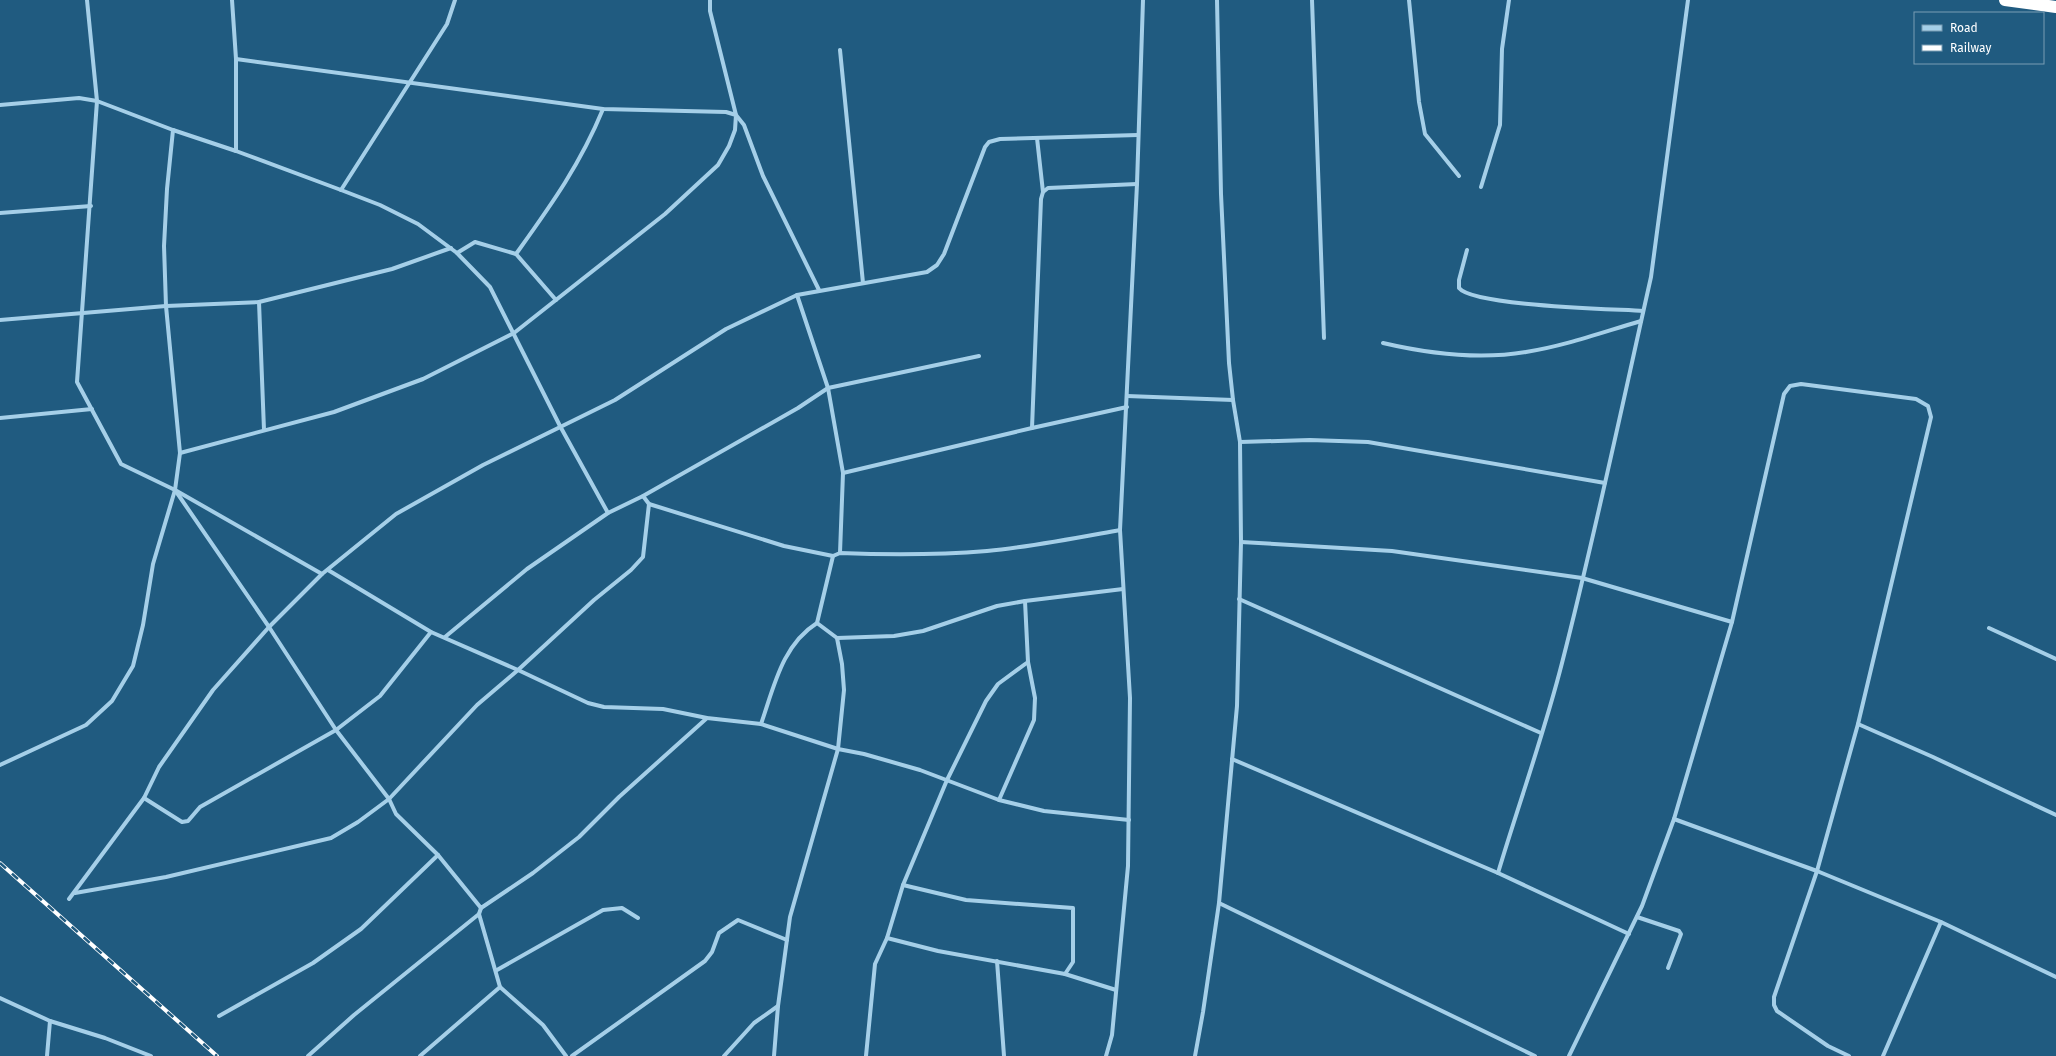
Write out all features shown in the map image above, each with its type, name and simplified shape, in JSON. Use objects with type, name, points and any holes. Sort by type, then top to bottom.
[{"type":"highway","points":[[2005,0],[2056,7]]},
{"type":"street","points":[[87,0],[97,101],[91,206],[77,382],[120,464],[175,490],[322,574]]},
{"type":"street","points":[[232,0],[236,59],[236,150]]},
{"type":"street","points":[[341,190],[409,82],[448,24],[455,0]]},
{"type":"street","points":[[180,453],[334,412],[423,379],[514,333],[665,214],[718,164],[729,146],[735,130],[736,115],[710,11],[710,0]]},
{"type":"street","points":[[1106,1056],[1112,1035],[1128,866],[1130,698],[1120,530],[1137,184],[1143,0]]},
{"type":"street","points":[[1195,1056],[1203,1012],[1218,903],[1237,706],[1241,542],[1240,442],[1232,400],[1228,363],[1221,194],[1217,0]]},
{"type":"street","points":[[1312,0],[1324,338]]},
{"type":"street","points":[[1409,0],[1418,102],[1425,134],[1459,176]]},
{"type":"street","points":[[1481,187],[1500,125],[1502,49],[1509,0]]},
{"type":"street","points":[[1498,873],[1561,664],[1605,483],[1641,321],[1650,277],[1688,0]]},
{"type":"street","points":[[840,50],[863,283]]},
{"type":"street","points":[[236,59],[603,108],[726,112],[736,115],[744,125],[763,176],[819,290]]},
{"type":"street","points":[[0,105],[78,98],[97,101],[173,130],[236,150],[341,190],[380,205],[418,224],[457,253],[490,287],[560,426],[608,513]]},
{"type":"street","points":[[516,254],[558,196],[588,144],[603,108]]},
{"type":"street","points":[[0,765],[86,725],[112,701],[133,666],[143,625],[153,564],[175,490],[180,453],[166,306],[164,246],[167,189],[173,130]]},
{"type":"street","points":[[69,899],[75,893],[144,798],[159,767],[213,690],[269,628],[322,574],[396,514],[483,465],[615,400],[726,329],[796,295],[927,272],[937,265],[944,254],[985,147],[989,142],[1000,139],[1138,135]]},
{"type":"street","points":[[1032,428],[1040,207],[1043,192],[1037,138]]},
{"type":"street","points":[[1043,192],[1048,188],[1137,184]]},
{"type":"street","points":[[0,213],[91,206]]},
{"type":"street","points":[[457,253],[475,242],[516,254],[556,300]]},
{"type":"street","points":[[0,320],[166,306],[259,302],[392,269],[451,248]]},
{"type":"street","points":[[1467,250],[1459,280],[1459,288],[1462,293],[1538,306],[1643,311]]},
{"type":"street","points":[[796,295],[828,388],[843,473],[840,553]]},
{"type":"street","points":[[259,302],[264,430]]},
{"type":"street","points":[[1383,343],[1422,352],[1474,356],[1526,352],[1641,321]]},
{"type":"street","points":[[445,637],[527,569],[608,513],[643,496],[798,408],[828,388],[979,356]]},
{"type":"street","points":[[1569,1056],[1637,917],[1674,819],[1732,622],[1784,394],[1790,386],[1801,384],[1916,399],[1928,406],[1931,418],[1858,724],[1817,871],[1774,997],[1774,1005],[1777,1011],[1828,1046],[1849,1056]]},
{"type":"street","points":[[1127,396],[1232,400]]},
{"type":"street","points":[[843,473],[1127,407]]},
{"type":"street","points":[[0,418],[92,409]]},
{"type":"street","points":[[1240,442],[1310,440],[1368,442],[1605,483]]},
{"type":"street","points":[[175,490],[336,730],[389,798],[396,814],[438,855],[481,908]]},
{"type":"street","points":[[643,496],[649,504],[784,546],[833,556],[840,553],[912,555],[988,551],[1053,542],[1120,530]]},
{"type":"street","points":[[75,893],[166,877],[331,838],[358,822],[389,798],[477,705],[518,670],[594,600],[631,570],[643,557],[649,504]]},
{"type":"street","points":[[1241,542],[1392,551],[1582,578],[1732,622]]},
{"type":"street","points":[[761,724],[783,661],[794,643],[806,630],[817,623],[833,556]]},
{"type":"street","points":[[328,570],[431,632],[518,670],[588,703],[620,708],[663,709],[707,718],[761,724],[838,749],[920,770],[999,800],[1044,811],[1128,820]]},
{"type":"street","points":[[817,623],[837,638],[894,636],[923,631],[997,606],[1025,601],[1123,589]]},
{"type":"street","points":[[1239,599],[1541,733]]},
{"type":"street","points":[[999,800],[1034,720],[1035,698],[1028,662],[1025,601]]},
{"type":"street","points":[[1989,628],[2056,660]]},
{"type":"street","points":[[144,798],[182,822],[188,821],[200,806],[336,730],[380,696],[431,632]]},
{"type":"street","points":[[774,1056],[778,1006],[790,917],[838,749],[844,690],[842,664],[837,638]]},
{"type":"street","points":[[866,1056],[875,964],[887,938],[903,885],[947,780],[986,701],[998,684],[1028,662]]},
{"type":"street","points":[[308,1056],[354,1016],[479,914],[481,908],[533,873],[579,837],[619,798],[707,718]]},
{"type":"street","points":[[1858,724],[1933,757],[2056,815]]},
{"type":"street","points":[[1232,759],[1498,873],[1629,934]]},
{"type":"street","points":[[1674,819],[1817,871],[1941,922],[2056,978]]},
{"type":"street","points":[[219,1016],[313,963],[361,929],[438,855]]},
{"type":"street","points":[[903,885],[966,900],[1073,908],[1073,962],[1066,974]]},
{"type":"street","points":[[1218,903],[1535,1056]]},
{"type":"street","points":[[496,970],[603,910],[622,908],[638,918]]},
{"type":"street","points":[[479,914],[500,987],[543,1025],[566,1056]]},
{"type":"street","points":[[1637,917],[1679,931],[1681,934],[1668,968]]},
{"type":"street","points":[[572,1056],[705,961],[712,952],[719,933],[738,920],[787,940]]},
{"type":"street","points":[[1883,1056],[1941,922]]},
{"type":"street","points":[[887,938],[938,952],[1066,974],[1116,990]]},
{"type":"street","points":[[997,961],[1004,1056]]},
{"type":"street","points":[[420,1056],[500,987]]},
{"type":"street","points":[[0,998],[50,1021],[105,1038],[151,1056]]},
{"type":"street","points":[[724,1056],[754,1023],[778,1006]]},
{"type":"street","points":[[47,1056],[50,1021]]},
{"type":"railway","points":[[0,863],[217,1056]]}]
